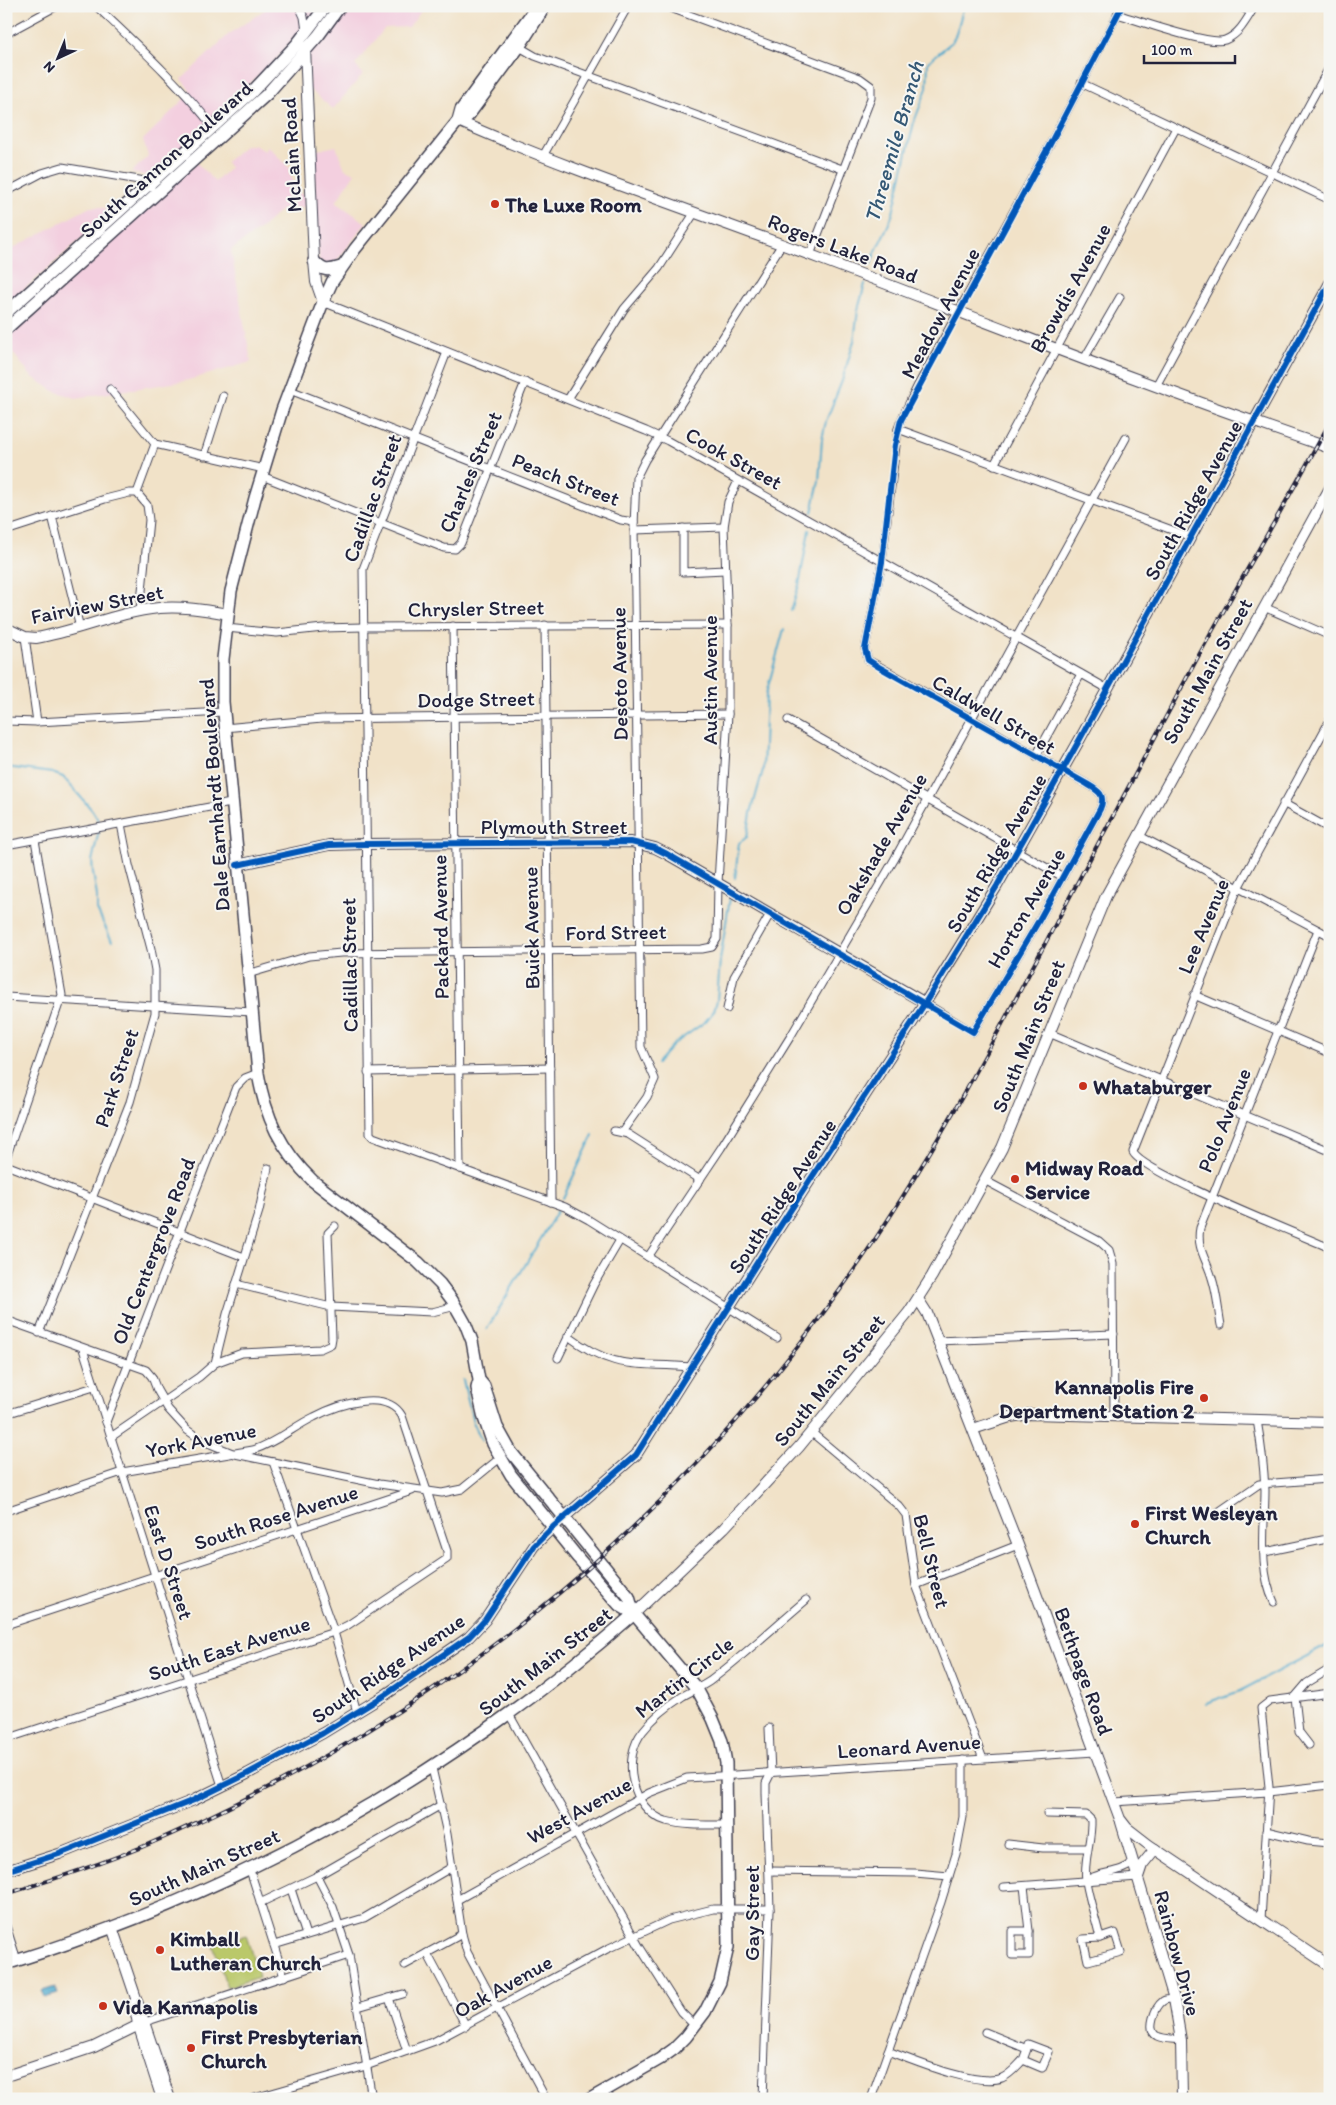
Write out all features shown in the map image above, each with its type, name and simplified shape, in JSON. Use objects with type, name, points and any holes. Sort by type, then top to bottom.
[{"type":"main road","name":"South Cannon Boulevard","points":[[6,329],[153,189],[276,67],[326,6]]},
{"type":"main road","name":"South Cannon Boulevard","points":[[6,313],[153,189],[246,114],[267,94],[305,51],[340,6]]},
{"type":"main road","name":"Dale Earnhardt Boulevard","points":[[516,45],[537,6]]},
{"type":"main road","name":"Dale Earnhardt Boulevard","points":[[545,6],[516,45],[461,110],[458,121],[341,267],[323,302],[290,390],[263,472],[240,552],[226,628],[223,659],[223,712],[258,1073],[261,1095],[279,1140],[300,1169],[431,1274],[456,1306],[472,1341],[479,1380],[477,1388],[484,1418],[500,1458],[511,1475],[553,1527],[619,1605],[634,1614],[697,1689],[706,1702],[722,1741],[726,1776],[728,1948],[724,1967],[713,1998],[695,2026],[674,2049],[590,2099]]},
{"type":"main road","points":[[314,261],[321,269],[328,272],[341,267]]},
{"type":"main road","name":"Dale Earnhardt Boulevard","points":[[479,1380],[484,1386],[497,1428],[510,1452],[563,1519],[629,1597],[634,1614]]},
{"type":"main road","points":[[500,1458],[507,1458],[533,1482]]},
{"type":"main road","name":"South Main Street","points":[[12,1962],[112,1927],[250,1870],[326,1830],[432,1768],[509,1714],[566,1671],[634,1614]]},
{"type":"street","points":[[9,32],[57,6]]},
{"type":"street","points":[[96,6],[189,96],[214,128]]},
{"type":"street","name":"McLain Road","points":[[298,6],[304,17],[306,32],[305,51],[314,261],[316,282],[323,302]]},
{"type":"street","points":[[543,156],[628,6]]},
{"type":"street","points":[[665,6],[860,78],[871,86],[871,98],[810,255]]},
{"type":"street","name":"Meadow Avenue","points":[[868,660],[865,649],[882,562],[900,420],[1048,148],[1122,6]]},
{"type":"street","points":[[1117,14],[1207,40],[1221,41],[1236,34],[1253,9],[1239,6]]},
{"type":"street","points":[[516,45],[534,56],[842,169]]},
{"type":"street","points":[[1156,386],[1330,66]]},
{"type":"street","points":[[1081,83],[1330,200]]},
{"type":"street","name":"Rogers Lake Road","points":[[458,121],[543,156],[782,244],[1057,349],[1330,448]]},
{"type":"street","name":"Browdis Avenue","points":[[994,464],[1176,128]]},
{"type":"street","points":[[6,192],[42,173],[62,168],[145,181],[153,189]]},
{"type":"street","points":[[568,399],[624,309],[659,268],[695,212]]},
{"type":"street","name":"Desoto Avenue","points":[[622,1132],[647,1097],[655,1079],[641,1047],[640,843],[634,526],[636,478],[640,467],[782,244]]},
{"type":"street","name":"South Ridge Avenue","points":[[6,1871],[59,1854],[194,1800],[323,1732],[385,1695],[469,1638],[485,1620],[525,1557],[553,1527],[636,1455],[925,1003],[1018,850],[1330,283]]},
{"type":"street","points":[[1084,359],[1120,297]]},
{"type":"street","name":"Cook Street","points":[[323,302],[659,437],[1108,688]]},
{"type":"street","name":"Cadillac Street","points":[[446,352],[379,522],[363,569],[362,627],[370,1134],[373,1137],[551,1202],[589,1220],[777,1338]]},
{"type":"street","name":"Charles Street","points":[[155,444],[263,472],[379,522],[444,548],[455,549],[461,543],[526,382]]},
{"type":"street","points":[[110,389],[155,444],[137,493]]},
{"type":"street","name":"Peach Street","points":[[290,390],[634,526],[724,527]]},
{"type":"street","points":[[204,456],[223,396]]},
{"type":"street","points":[[898,429],[1191,537]]},
{"type":"street","name":"Oakshade Avenue","points":[[648,1257],[700,1180],[792,1034],[972,719],[1126,438]]},
{"type":"street","name":"Austin Avenue","points":[[718,883],[728,714],[728,625],[724,527],[728,502],[738,480]]},
{"type":"street","name":"South Main Street","points":[[634,1614],[757,1494],[812,1432],[918,1299],[986,1181],[1011,1128],[1102,905],[1138,835],[1330,488]]},
{"type":"street","points":[[6,531],[121,495],[137,493]]},
{"type":"street","points":[[137,493],[147,505],[149,520],[140,611]]},
{"type":"street","points":[[52,516],[80,628]]},
{"type":"street","points":[[683,528],[684,572],[726,570]]},
{"type":"street","name":"Fairview Street","points":[[6,628],[25,637],[43,637],[140,611],[174,607],[228,614]]},
{"type":"street","points":[[1264,607],[1330,636]]},
{"type":"street","name":"Chrysler Street","points":[[226,628],[277,633],[323,628],[362,627],[636,624],[728,625]]},
{"type":"street","name":"Buick Avenue","points":[[545,625],[551,1202]]},
{"type":"street","name":"Packard Avenue","points":[[453,626],[460,1169]]},
{"type":"street","points":[[25,637],[37,722]]},
{"type":"street","name":"Caldwell Street","points":[[868,660],[1096,789],[1103,797]]},
{"type":"street","points":[[1036,756],[1081,674]]},
{"type":"street","points":[[6,721],[37,722],[223,712]]},
{"type":"street","name":"Dodge Street","points":[[224,728],[322,719],[728,714]]},
{"type":"street","points":[[788,720],[1063,876]]},
{"type":"street","name":"Lee Avenue","points":[[1212,1197],[1134,1156],[1134,1145],[1238,888],[1330,720]]},
{"type":"street","name":"Horton Avenue","points":[[973,1032],[1063,876],[1100,809],[1103,797]]},
{"type":"street","points":[[6,845],[232,803]]},
{"type":"street","points":[[1283,803],[1330,828]]},
{"type":"street","name":"Park Street","points":[[39,1333],[130,1102],[156,1006],[155,970],[151,949],[129,865],[121,824]]},
{"type":"street","points":[[1138,835],[1330,936]]},
{"type":"street","points":[[6,1158],[61,999],[62,988],[35,840]]},
{"type":"street","name":"Plymouth Street","points":[[237,865],[329,845],[547,842],[640,843],[655,848],[718,883],[973,1032]]},
{"type":"street","name":"Ford Street","points":[[248,974],[309,956],[341,953],[702,949],[712,947],[717,939],[718,883]]},
{"type":"street","points":[[727,1008],[734,977],[770,914]]},
{"type":"street","name":"Polo Avenue","points":[[1221,1326],[1214,1284],[1198,1238],[1212,1197],[1318,930]]},
{"type":"street","points":[[1194,995],[1330,1053]]},
{"type":"street","points":[[6,997],[252,1012]]},
{"type":"street","points":[[1049,1033],[1330,1151]]},
{"type":"street","points":[[368,1072],[550,1068]]},
{"type":"street","name":"Old Centergrove Road","points":[[258,1073],[245,1078],[236,1088],[128,1364],[146,1370],[151,1374],[163,1402],[174,1416],[195,1436],[235,1454],[414,1490],[447,1493],[459,1490],[500,1458]]},
{"type":"street","points":[[614,1131],[622,1132],[700,1180]]},
{"type":"street","points":[[6,1165],[244,1257]]},
{"type":"street","points":[[215,1363],[216,1351],[259,1211],[268,1168]]},
{"type":"street","points":[[986,1181],[1099,1241],[1109,1250],[1114,1278],[1114,1417]]},
{"type":"street","points":[[1212,1197],[1330,1248]]},
{"type":"street","points":[[111,1437],[199,1377],[215,1363],[242,1353],[326,1348],[331,1344],[328,1233],[335,1226]]},
{"type":"street","points":[[558,1358],[594,1284],[620,1240]]},
{"type":"street","points":[[236,1284],[331,1307],[432,1312],[456,1306]]},
{"type":"street","name":"Bethpage Road","points":[[918,1299],[927,1313],[973,1429],[1120,1819],[1127,1828],[1152,1847],[1330,1966]]},
{"type":"street","points":[[6,1320],[128,1364],[106,1422]]},
{"type":"street","points":[[938,1341],[1114,1334]]},
{"type":"street","points":[[568,1336],[594,1354],[618,1363],[640,1366],[692,1367]]},
{"type":"street","name":"East D Street","points":[[83,1349],[222,1786]]},
{"type":"street","points":[[6,1414],[94,1387]]},
{"type":"street","name":"York Avenue","points":[[7,1508],[122,1472],[253,1450],[267,1445],[330,1409],[376,1401],[389,1403],[397,1408],[406,1425],[427,1491]]},
{"type":"street","points":[[973,1429],[1010,1416],[1031,1414],[1330,1422]]},
{"type":"street","points":[[1257,1420],[1262,1449],[1268,1589],[1274,1602]]},
{"type":"street","name":"Bell Street","points":[[812,1432],[904,1511],[908,1523],[916,1584],[983,1759]]},
{"type":"street","points":[[273,1462],[334,1632],[357,1712]]},
{"type":"street","points":[[1217,1513],[1259,1484],[1328,1479]]},
{"type":"street","name":"South Rose Avenue","points":[[6,1625],[414,1490]]},
{"type":"street","name":"South East Avenue","points":[[6,1739],[334,1632],[348,1624],[447,1559],[447,1551],[427,1491]]},
{"type":"street","points":[[1265,1552],[1327,1539]]},
{"type":"street","points":[[916,1584],[1018,1546]]},
{"type":"street","name":"Martin Circle","points":[[727,1825],[694,1824],[666,1820],[653,1814],[640,1798],[634,1786],[631,1768],[637,1740],[652,1722],[682,1696],[709,1681],[806,1600]]},
{"type":"street","points":[[1309,1745],[1300,1732],[1295,1697],[1307,1683],[1330,1669]]},
{"type":"street","points":[[1261,1920],[1268,1792],[1261,1708],[1270,1701],[1330,1693]]},
{"type":"street","points":[[509,1714],[633,1936],[681,2012],[695,2026]]},
{"type":"street","name":"Gay Street","points":[[764,2099],[770,1909],[766,1793],[766,1783],[770,1773],[769,1728]]},
{"type":"street","name":"Leonard Avenue","points":[[726,1776],[1095,1752]]},
{"type":"street","points":[[872,2099],[956,1854],[963,1818],[963,1760]]},
{"type":"street","points":[[432,1768],[441,1805],[462,1934],[472,1962],[546,2099]]},
{"type":"street","name":"West Avenue","points":[[457,1900],[640,1798],[671,1783],[688,1778],[726,1776]]},
{"type":"street","points":[[1114,1802],[1268,1792],[1330,1785]]},
{"type":"street","points":[[260,1903],[317,1876],[441,1805]]},
{"type":"street","points":[[1047,1814],[1090,1816],[1092,1836],[1086,1848],[1086,1881],[1100,1938]]},
{"type":"street","name":"Rainbow Drive","points":[[1120,1819],[1174,1999],[1180,2040],[1182,2099]]},
{"type":"street","points":[[1266,1831],[1330,1843]]},
{"type":"street","points":[[1008,1844],[1043,1848],[1086,1848]]},
{"type":"street","points":[[1086,1881],[1096,1875],[1123,1870],[1152,1847]]},
{"type":"street","name":"Rainbow Drive","points":[[1138,1877],[1152,1847]]},
{"type":"street","points":[[274,1945],[364,1918],[452,1867]]},
{"type":"street","points":[[250,1870],[284,1976]]},
{"type":"street","points":[[769,1871],[915,1873],[949,1876]]},
{"type":"street","points":[[317,1876],[330,1901],[349,1955],[372,2099]]},
{"type":"street","points":[[1004,1887],[1138,1877]]},
{"type":"street","points":[[1024,1886],[1029,1931]]},
{"type":"street","points":[[291,1889],[306,1935]]},
{"type":"street","name":"Oak Avenue","points":[[251,2099],[366,2066],[435,2041],[633,1936],[669,1920],[712,1909],[770,1909]]},
{"type":"street","points":[[6,1926],[12,1962]]},
{"type":"street","points":[[112,1927],[134,1994],[162,2099]]},
{"type":"street","points":[[405,1965],[462,1934]]},
{"type":"street","points":[[1115,1934],[1121,1952],[1088,1961],[1084,1939],[1100,1938],[1115,1934]]},
{"type":"street","points":[[427,1953],[466,2026]]},
{"type":"street","points":[[6,2076],[94,2047],[141,2023],[349,1955]]},
{"type":"street","points":[[358,2007],[403,1994]]},
{"type":"street","points":[[389,1998],[407,2051]]},
{"type":"street","points":[[1174,1999],[1160,2004],[1150,2026],[1151,2032],[1157,2036],[1180,2040]]},
{"type":"street","points":[[141,2023],[170,2099]]},
{"type":"street","points":[[985,2032],[1027,2049]]},
{"type":"street","points":[[888,2052],[951,2074],[988,2079],[1000,2079],[1009,2075],[1023,2060],[1028,2044],[1049,2052],[1042,2068],[1023,2060]]},
{"type":"shaded area","points":[[270,6],[321,6],[276,59],[151,176],[131,173],[148,156],[143,140],[191,92],[182,79],[228,35]]},
{"type":"shaded area","points":[[345,6],[424,6],[409,27],[385,28],[355,65],[363,74],[333,109],[309,89],[309,55]]},
{"type":"shaded area","points":[[246,145],[254,145],[265,151],[267,147],[271,149],[291,170],[289,173],[299,193],[305,196],[304,207],[281,210],[259,230],[231,250],[251,362],[185,381],[76,398],[54,391],[31,376],[6,344],[6,333],[197,163],[215,182],[230,168],[226,162]]},
{"type":"shaded area","points":[[336,146],[345,169],[355,173],[336,202],[366,223],[332,267],[319,261],[313,151]]},
{"type":"shaded area","points":[[90,207],[101,207],[113,211],[6,305],[6,252]]},
{"type":"green space","points":[[246,1935],[259,1977],[227,1987],[213,1945]]},
{"type":"water","points":[[55,1987],[58,1994],[45,1998],[42,1991]]},
{"type":"waterway","name":"Threemile Branch","points":[[871,264],[893,213],[914,122],[927,88],[928,62],[952,42],[964,6]]},
{"type":"waterway","name":"Threemile Branch","points":[[812,512],[819,481],[822,439],[826,421],[842,381],[854,341],[858,310],[865,284]]},
{"type":"waterway","name":"Threemile Branch","points":[[791,611],[799,585],[809,530]]},
{"type":"waterway","name":"Threemile Branch","points":[[735,878],[739,843],[747,837],[751,813],[763,770],[766,694],[784,629]]},
{"type":"waterway","points":[[6,767],[52,773],[63,777],[92,810],[99,825]]},
{"type":"waterway","points":[[99,830],[92,861],[97,910],[112,941]]},
{"type":"waterway","name":"Threemile Branch","points":[[657,1063],[674,1044],[705,1022],[714,1011],[730,898]]},
{"type":"waterway","name":"Threemile Branch","points":[[563,1198],[593,1135]]},
{"type":"waterway","name":"Threemile Branch","points":[[487,1329],[558,1210]]},
{"type":"waterway","name":"Threemile Branch","points":[[463,1380],[473,1422],[482,1441]]},
{"type":"waterway","points":[[1206,1703],[1240,1691],[1330,1644]]},
{"type":"railway","points":[[6,1894],[75,1872],[142,1847],[246,1799],[345,1744],[440,1684],[530,1617],[615,1544],[695,1465],[770,1381],[840,1290],[914,1179],[981,1063],[1199,655],[1330,422]]},
{"type":"cycle path","points":[[237,865],[329,845],[631,842],[655,848],[667,854],[973,1032],[1038,922],[1100,809],[1102,797],[1098,791],[1087,784],[879,667],[868,660],[865,649],[882,562],[895,445],[901,420],[1048,148],[1122,6]]},
{"type":"cycle path","points":[[6,1871],[59,1854],[194,1800],[323,1733],[385,1695],[469,1637],[485,1620],[534,1546],[553,1527],[636,1455],[777,1231],[925,1003],[997,886],[1080,739],[1330,283]]},
{"type":"place","name":"The Luxe Room","points":[[495,204]]},
{"type":"place","name":"Whataburger","points":[[1083,1086]]},
{"type":"place","name":"Midway Road Service","points":[[1015,1179]]},
{"type":"place","name":"Kannapolis Fire Department Station 2","points":[[1204,1398]]},
{"type":"place","name":"First Wesleyan Church","points":[[1135,1524]]},
{"type":"place","name":"Kimball Lutheran Church","points":[[160,1950]]},
{"type":"place","name":"Vida Kannapolis","points":[[103,2006]]},
{"type":"place","name":"First Presbyterian Church","points":[[191,2048]]}]
